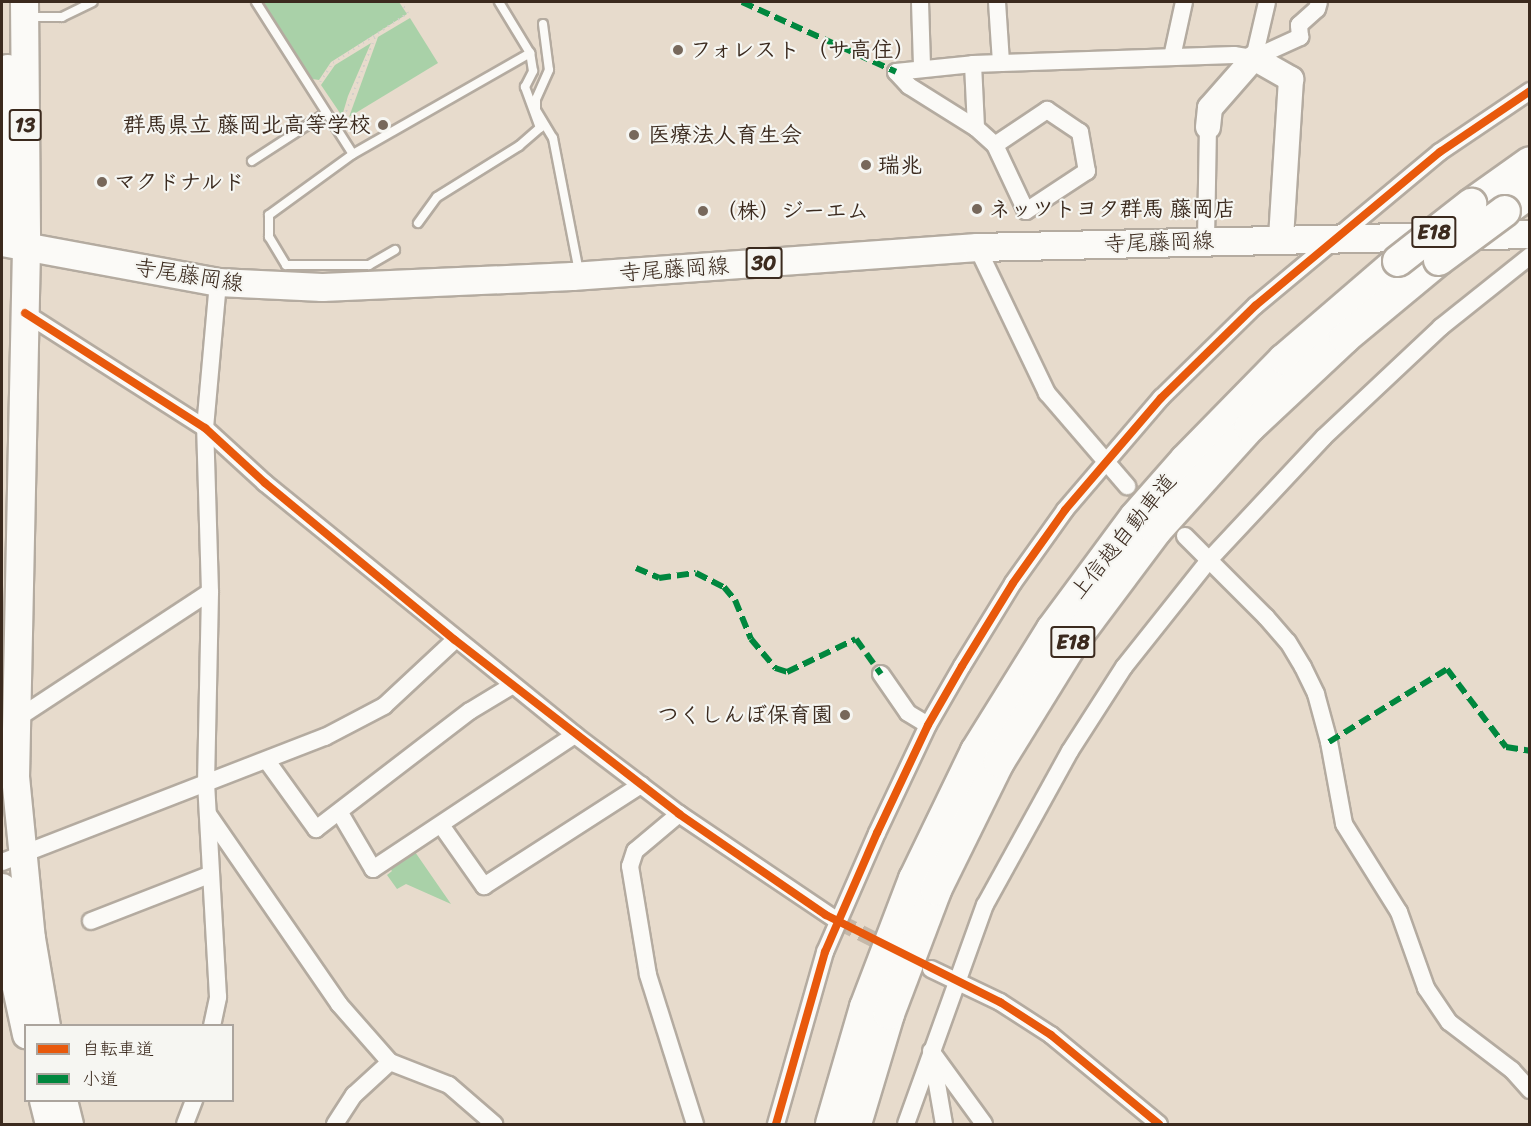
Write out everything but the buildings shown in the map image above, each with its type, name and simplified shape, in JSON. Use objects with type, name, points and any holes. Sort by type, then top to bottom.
[{"type":"highway","name":"上信越自動車道","points":[[831,1125],[865,1007],[914,879],[976,751],[1052,628],[1135,517],[1225,418],[1339,310],[1471,204],[1530,162]]},
{"type":"highway","name":"上信越自動車道","points":[[856,1125],[889,1014],[936,890],[999,762],[1073,642],[1156,531],[1236,442],[1345,338],[1439,260],[1530,193]]},
{"type":"main road","name":"13","points":[[19,7],[10,243],[25,313],[11,858],[46,1024]]},
{"type":"main road","name":"寺尾藤岡線","points":[[10,243],[218,282],[322,286],[580,275],[977,247],[1281,238],[1530,234]]},
{"type":"main road","points":[[2,887],[10,960],[24,1025]]},
{"type":"main road","points":[[43,1102],[50,1125]]},
{"type":"main road","points":[[63,1102],[69,1125]]},
{"type":"street","points":[[920,2],[922,67]]},
{"type":"street","points":[[997,2],[1001,63]]},
{"type":"street","points":[[1172,57],[1184,2]]},
{"type":"street","points":[[1254,58],[1267,2]]},
{"type":"street","points":[[1206,240],[1210,108],[1254,58],[1300,37],[1299,25],[1317,9],[1319,2]]},
{"type":"street","points":[[995,145],[1047,110],[1080,132],[1087,171],[1026,211],[995,145],[976,128],[909,86],[896,72],[922,67],[973,64],[1234,55],[1254,58],[1291,79],[1281,238]]},
{"type":"street","points":[[973,64],[976,128]]},
{"type":"street","points":[[776,1125],[825,952],[928,725],[1013,583],[1104,461],[1211,348],[1440,152],[1530,91]]},
{"type":"street","points":[[977,247],[1047,393],[1127,486]]},
{"type":"street","points":[[906,1125],[985,905],[1070,751],[1124,667],[1209,560],[1324,437],[1441,327],[1530,256]]},
{"type":"street","points":[[212,1024],[218,998],[209,875],[206,784],[210,592],[206,428],[218,282]]},
{"type":"street","points":[[25,313],[206,428],[265,483],[455,640],[575,735],[679,814],[839,922]]},
{"type":"street","points":[[1185,536],[1266,617],[1288,642],[1303,667],[1316,694],[1329,742],[1344,824],[1399,912],[1426,988],[1449,1022],[1512,1070],[1530,1090]]},
{"type":"street","points":[[15,720],[210,592]]},
{"type":"street","points":[[11,858],[325,737],[384,706],[455,640]]},
{"type":"street","points":[[881,674],[908,713],[928,725]]},
{"type":"street","points":[[267,761],[316,829],[340,813],[470,711],[513,685]]},
{"type":"street","points":[[340,813],[373,869],[575,735]]},
{"type":"street","points":[[441,825],[484,886],[641,785]]},
{"type":"street","points":[[207,813],[339,1004],[390,1062],[449,1085],[494,1125]]},
{"type":"street","points":[[679,814],[635,851],[630,866],[648,975],[696,1125]]},
{"type":"street","points":[[91,921],[209,875]]},
{"type":"street","points":[[931,969],[1000,1002],[1051,1035],[1159,1125]]},
{"type":"street","points":[[931,1051],[944,1125]]},
{"type":"street","points":[[931,1051],[984,1125]]},
{"type":"street","points":[[335,1125],[354,1095],[390,1062]]},
{"type":"street","points":[[185,1125],[194,1102]]},
{"type":"lane","points":[[19,7],[62,17],[93,2]]},
{"type":"lane","points":[[256,2],[353,154]]},
{"type":"lane","points":[[418,223],[437,197],[519,146],[540,128],[525,87],[533,71],[530,52],[499,2]]},
{"type":"lane","points":[[543,24],[549,70],[536,99],[536,110],[553,138],[580,275]]},
{"type":"lane","points":[[395,250],[369,265],[286,265],[266,229],[272,210],[353,154],[530,52]]},
{"type":"lane","points":[[252,160],[326,113]]},
{"type":"path","points":[[310,89],[320,82],[333,63],[408,13],[401,2]]},
{"type":"path","points":[[337,127],[363,74],[375,37]]},
{"type":"green space","points":[[260,2],[399,2],[407,14],[331,62],[319,80],[306,78]]},
{"type":"green space","points":[[410,18],[438,63],[349,117],[378,37]]},
{"type":"green space","points":[[371,43],[348,96],[342,116],[321,85],[335,65]]},
{"type":"green space","points":[[413,849],[451,904],[406,884],[397,889],[387,875],[392,871],[388,866]]},
{"type":"tunnel","points":[[1127,486],[1185,536]]},
{"type":"tunnel","points":[[839,922],[893,949]]},
{"type":"marked path","points":[[742,2],[896,72]]},
{"type":"marked path","points":[[636,568],[659,578],[696,573],[724,587],[735,600],[751,639],[775,668],[787,672],[856,639],[881,674]]},
{"type":"marked path","points":[[1329,742],[1447,669],[1506,747],[1530,751]]},
{"type":"cycle path","points":[[776,1124],[825,952],[877,833],[928,725],[962,666],[1013,583],[1065,510],[1161,398],[1255,306],[1440,152],[1530,91]]},
{"type":"cycle path","points":[[25,313],[205,428],[265,483],[455,640],[679,814],[826,915],[1000,1002],[1051,1035],[1159,1124]]},
{"type":"place","name":"フォレスト （サ高住）","points":[[678,50]]},
{"type":"place","name":"群馬県立 藤岡北高等学校","points":[[383,125]]},
{"type":"place","name":"医療法人育生会","points":[[634,135]]},
{"type":"place","name":"瑞兆","points":[[866,165]]},
{"type":"place","name":"マクドナルド","points":[[102,182]]},
{"type":"place","name":"ネッツトヨタ群馬 藤岡店","points":[[977,209]]},
{"type":"place","name":"（株）ジーエム","points":[[703,211]]},
{"type":"place","name":"つくしんぼ保育園","points":[[845,715]]}]
